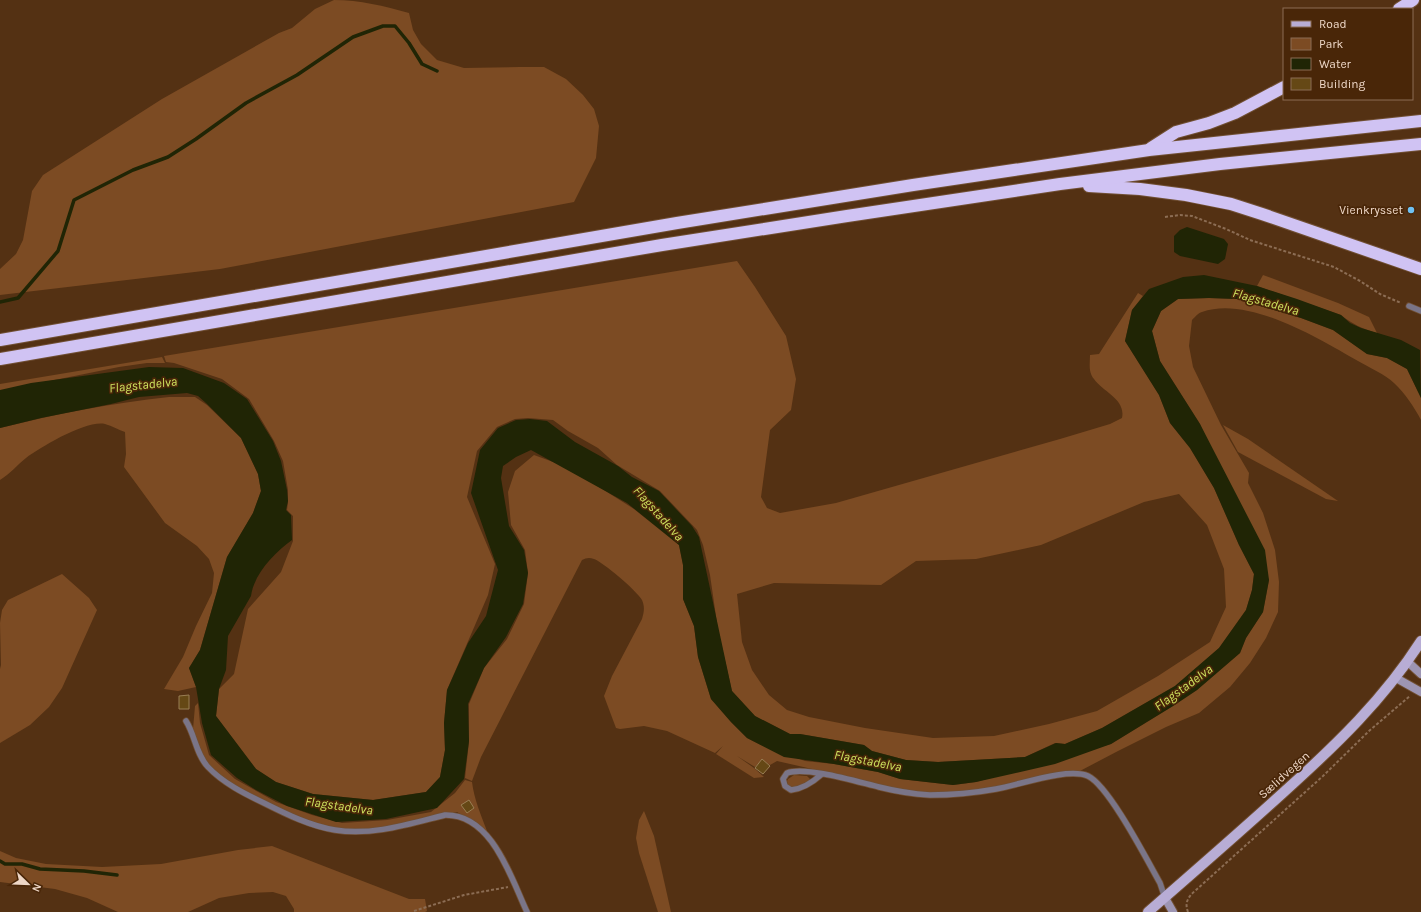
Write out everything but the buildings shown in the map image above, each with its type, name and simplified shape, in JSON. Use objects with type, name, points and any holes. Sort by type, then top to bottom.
[{"type":"highway","points":[[1401,8],[1413,0]]},
{"type":"highway","points":[[1149,150],[1176,132],[1209,123],[1235,113],[1283,88]]},
{"type":"highway","points":[[0,340],[700,219],[912,185],[1149,150],[1338,128],[1421,121]]},
{"type":"highway","points":[[0,359],[662,245],[846,216],[1060,184],[1220,164],[1421,144]]},
{"type":"highway","points":[[1060,184],[1140,189],[1186,195],[1231,204],[1421,269]]},
{"type":"main road","name":"Sælidvegen","points":[[1150,911],[1254,820],[1326,754],[1370,708],[1396,678],[1421,641]]},
{"type":"main road","points":[[1408,662],[1421,674]]},
{"type":"main road","points":[[1396,678],[1419,691]]},
{"type":"main road","points":[[1165,898],[1173,912]]},
{"type":"lane","points":[[1409,306],[1421,311]]},
{"type":"lane","points":[[186,721],[208,767],[238,790],[280,812],[300,820],[329,829],[350,832],[390,828],[445,815],[460,817],[473,823],[489,839],[507,865],[527,912]]},
{"type":"lane","points":[[822,774],[798,789],[791,790],[785,786],[784,779],[787,773],[794,771],[822,774],[892,790],[930,795],[983,791],[1066,774],[1083,774],[1095,781],[1111,800],[1160,883],[1165,898]]},
{"type":"path","points":[[1165,217],[1180,215],[1192,216],[1250,240],[1334,267],[1360,280],[1380,294],[1409,306]]},
{"type":"path","points":[[1188,912],[1186,908],[1187,901],[1196,890],[1318,782],[1390,712],[1419,691]]},
{"type":"path","points":[[414,911],[464,895],[515,885]]},
{"type":"green space","points":[[334,0],[372,4],[409,13],[413,30],[421,44],[437,60],[464,68],[544,67],[566,79],[583,95],[594,109],[599,126],[596,158],[574,202],[220,269],[0,295],[0,269],[16,254],[23,240],[32,191],[43,175],[162,99],[279,33],[292,28],[315,9]]},
{"type":"green space","points":[[737,261],[786,336],[796,379],[791,410],[770,430],[761,497],[767,508],[780,513],[836,503],[1060,439],[1110,424],[1122,418],[1121,406],[1113,396],[1098,384],[1092,376],[1090,355],[1099,354],[1138,293],[1143,296],[1132,310],[1125,341],[1159,395],[1170,423],[1190,448],[1214,488],[1239,545],[1254,574],[1252,590],[1246,610],[1219,648],[1175,686],[1102,728],[1065,744],[1055,743],[1025,757],[938,762],[906,760],[872,751],[864,745],[800,734],[790,734],[755,716],[732,691],[718,630],[710,575],[703,545],[697,530],[660,491],[617,465],[598,448],[568,431],[553,420],[528,418],[515,419],[497,427],[477,451],[467,497],[495,564],[488,595],[447,690],[444,723],[445,750],[440,777],[426,792],[373,800],[313,794],[276,782],[256,769],[216,716],[219,689],[234,674],[248,609],[281,572],[293,541],[293,516],[287,510],[288,490],[283,461],[274,441],[249,399],[222,379],[174,363],[166,362],[164,356]],"holes":[[[1179,494],[1207,525],[1224,569],[1226,607],[1210,642],[1158,676],[1097,711],[1049,724],[994,736],[933,738],[865,728],[809,717],[787,710],[769,695],[752,670],[742,642],[737,594],[774,583],[881,585],[916,561],[976,559],[1041,545],[1144,502]]]},
{"type":"green space","points":[[1263,275],[1338,303],[1369,317],[1377,333],[1358,326],[1341,315],[1257,286]]},
{"type":"green space","points":[[1178,299],[1237,299],[1301,318],[1333,330],[1367,354],[1387,358],[1407,369],[1421,398],[1421,420],[1406,396],[1391,380],[1304,331],[1261,314],[1240,309],[1220,308],[1201,313],[1192,320],[1189,346],[1193,367],[1221,425],[1249,473],[1248,483],[1263,513],[1275,550],[1279,582],[1278,612],[1266,638],[1250,663],[1230,687],[1199,713],[1166,727],[1078,772],[976,792],[933,793],[904,790],[777,761],[770,765],[762,760],[755,767],[737,756],[764,777],[754,778],[716,754],[723,746],[715,753],[667,731],[644,726],[620,729],[616,728],[604,696],[612,676],[642,619],[644,605],[634,590],[620,577],[605,565],[592,558],[588,558],[582,560],[481,757],[472,781],[465,778],[469,742],[469,704],[484,668],[507,639],[524,604],[528,573],[525,550],[511,525],[508,492],[515,471],[534,455],[556,463],[596,485],[634,509],[679,545],[683,565],[683,599],[694,626],[698,657],[711,699],[747,738],[761,745],[805,761],[834,764],[878,772],[900,779],[953,785],[976,782],[1111,744],[1197,690],[1240,653],[1246,638],[1263,612],[1269,580],[1200,424],[1160,361],[1152,331],[1161,311]]},
{"type":"green space","points":[[162,357],[165,363],[147,363],[119,367],[0,391],[0,384]]},
{"type":"green space","points":[[169,397],[195,397],[207,405],[241,438],[258,474],[261,491],[253,513],[227,557],[200,650],[189,668],[196,687],[178,691],[164,689],[183,657],[212,593],[214,573],[209,559],[197,546],[165,523],[124,467],[126,454],[125,432],[105,424],[87,426],[76,430],[64,435],[33,453],[0,480],[0,428],[42,418],[126,402]]},
{"type":"green space","points":[[1223,425],[1248,439],[1338,501],[1326,499],[1238,452]]},
{"type":"green space","points":[[62,574],[89,598],[97,610],[62,688],[49,707],[30,725],[0,743],[0,623],[2,610],[8,600]]},
{"type":"green space","points":[[198,703],[200,723],[209,755],[235,779],[276,802],[312,815],[342,823],[387,820],[431,812],[455,793],[465,780],[472,782],[476,801],[487,831],[486,833],[474,822],[457,812],[445,814],[410,825],[360,832],[311,825],[226,782],[208,764],[193,729],[195,706]]},
{"type":"green space","points":[[794,775],[807,776],[810,779],[799,789],[789,787],[787,781]]},
{"type":"green space","points":[[644,811],[654,836],[671,912],[658,912],[639,853],[636,838],[639,820]]},
{"type":"green space","points":[[272,846],[409,899],[425,899],[427,911],[294,912],[294,909],[286,896],[273,892],[249,893],[219,898],[188,912],[118,912],[87,898],[55,889],[0,882],[0,851],[16,858],[46,864],[102,867],[161,864],[238,850]]},
{"type":"water","points":[[1187,227],[1224,239],[1228,244],[1225,259],[1218,264],[1180,256],[1174,252],[1174,236],[1180,230]]},
{"type":"water","name":"Flagstadelva","points":[[1204,275],[1257,286],[1297,299],[1341,315],[1350,323],[1361,328],[1401,340],[1420,350],[1421,398],[1407,369],[1387,358],[1367,354],[1333,330],[1301,318],[1237,299],[1178,299],[1161,311],[1152,331],[1160,361],[1200,424],[1265,550],[1269,580],[1263,612],[1246,638],[1240,653],[1197,690],[1111,744],[1055,764],[976,782],[953,785],[900,779],[878,772],[784,757],[747,738],[711,699],[698,657],[694,626],[683,599],[683,565],[679,545],[627,503],[531,450],[516,457],[503,466],[501,478],[509,526],[524,550],[528,573],[523,604],[506,637],[484,668],[468,704],[469,741],[464,779],[437,808],[386,819],[336,822],[287,806],[237,778],[211,755],[202,723],[196,687],[189,668],[200,650],[227,557],[253,513],[261,491],[258,474],[241,438],[198,396],[187,393],[139,397],[0,428],[0,390],[31,383],[149,367],[183,368],[224,383],[247,399],[273,441],[281,461],[287,490],[288,501],[286,510],[291,515],[292,540],[278,551],[261,572],[256,580],[251,596],[228,636],[226,670],[219,689],[216,716],[256,769],[276,782],[313,794],[373,800],[426,792],[440,777],[445,750],[444,723],[447,690],[468,643],[486,616],[498,570],[471,493],[480,450],[498,428],[516,420],[530,419],[547,421],[575,442],[618,466],[632,477],[659,491],[692,526],[699,537],[732,691],[755,716],[790,734],[800,734],[864,745],[872,751],[906,760],[938,762],[1025,757],[1056,743],[1065,744],[1102,728],[1175,686],[1219,648],[1246,610],[1252,590],[1254,574],[1239,545],[1214,488],[1190,448],[1170,423],[1159,395],[1125,341],[1132,310],[1149,289],[1183,277]]},
{"type":"waterway","points":[[0,302],[18,298],[58,251],[74,200],[133,170],[168,157],[246,103],[297,75],[353,37],[383,26],[395,26],[409,43],[422,64],[437,71]]},
{"type":"waterway","points":[[0,861],[5,864],[22,864],[40,869],[84,871],[117,875]]},
{"type":"place","name":"Vienkrysset","points":[[1411,210]]}]
